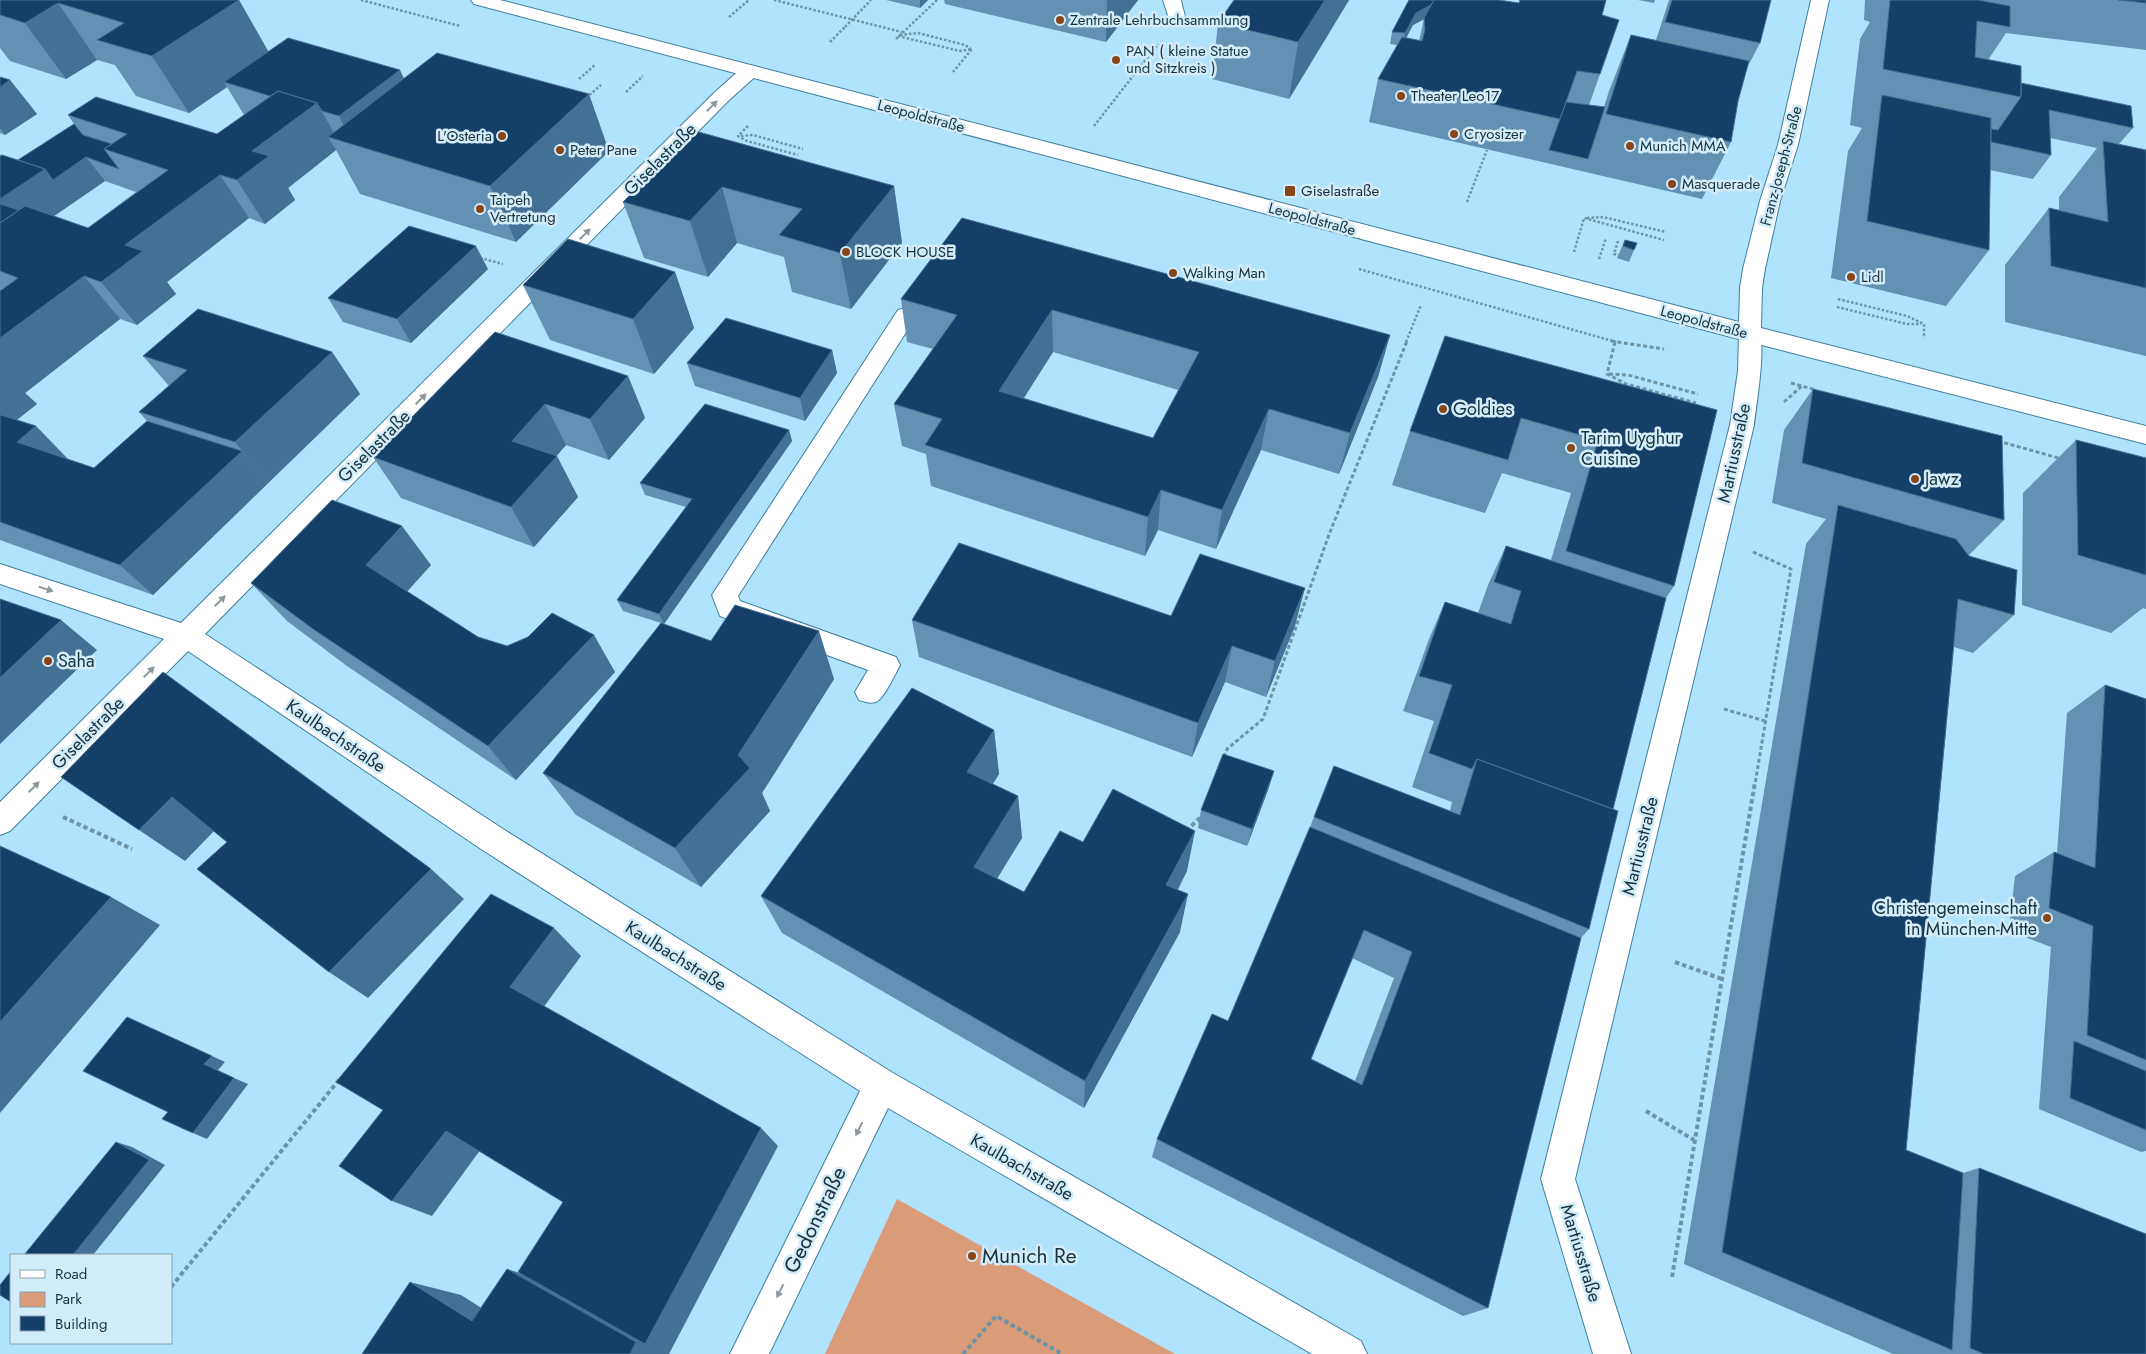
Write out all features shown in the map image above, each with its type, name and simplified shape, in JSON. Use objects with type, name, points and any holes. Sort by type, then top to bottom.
[{"type":"street","name":"Leopoldstraße","points":[[480,0],[1750,334],[2012,402],[2146,434]]},
{"type":"street","points":[[1172,0],[1177,20]]},
{"type":"street","name":"Franz-Joseph-Straße","points":[[1750,334],[1751,288],[1754,269],[1770,200],[1788,145],[1820,0]]},
{"type":"street","name":"Giselastraße","points":[[0,822],[721,97],[750,71]]},
{"type":"street","points":[[869,692],[886,665],[729,608],[724,595],[906,315]]},
{"type":"street","name":"Martiusstraße","points":[[1612,1354],[1558,1179],[1744,419],[1750,334]]},
{"type":"street","name":"Kaulbachstraße","points":[[0,574],[186,636],[492,839],[881,1086],[1348,1354]]},
{"type":"street","name":"Gedonstraße","points":[[750,1354],[881,1086]]},
{"type":"path","points":[[730,17],[749,0]]},
{"type":"path","points":[[774,0],[902,32]]},
{"type":"path","points":[[830,42],[871,0]]},
{"type":"path","points":[[896,39],[937,0]]},
{"type":"path","points":[[1094,126],[1177,20]]},
{"type":"path","points":[[898,36],[918,33],[965,45],[972,49]]},
{"type":"path","points":[[898,36],[960,51],[972,49]]},
{"type":"path","points":[[953,72],[972,49]]},
{"type":"path","points":[[579,79],[597,63]]},
{"type":"path","points":[[626,92],[646,72]]},
{"type":"path","points":[[580,104],[601,86]]},
{"type":"path","points":[[738,136],[748,126]]},
{"type":"path","points":[[738,136],[754,136],[803,149]]},
{"type":"path","points":[[738,136],[747,142],[798,155]]},
{"type":"path","points":[[1467,202],[1487,150]]},
{"type":"path","points":[[1584,218],[1603,217],[1666,232]]},
{"type":"path","points":[[1584,218],[1664,240]]},
{"type":"path","points":[[1573,255],[1584,218]]},
{"type":"path","points":[[1598,262],[1606,238]]},
{"type":"path","points":[[1618,241],[1614,254],[1624,257]]},
{"type":"path","points":[[475,256],[503,264]]},
{"type":"path","points":[[1838,299],[1907,316],[1924,324]]},
{"type":"path","points":[[1224,759],[1227,749],[1263,719],[1330,532],[1421,306]]},
{"type":"path","points":[[1837,307],[1906,324],[1924,324]]},
{"type":"path","points":[[1924,324],[1924,338]]},
{"type":"path","points":[[1608,374],[1615,342]]},
{"type":"path","points":[[1608,374],[1628,375],[1698,394]]},
{"type":"path","points":[[1608,374],[1626,384],[1696,404]]},
{"type":"path","points":[[1802,386],[1820,391]]},
{"type":"path","points":[[1995,440],[2070,461]]},
{"type":"path","points":[[1672,1277],[1790,569],[1753,552]]},
{"type":"path","points":[[1724,709],[1765,721]]},
{"type":"path","points":[[1182,835],[1203,815]]},
{"type":"path","points":[[62,817],[132,849]]},
{"type":"path","points":[[1675,962],[1722,979]]},
{"type":"path","points":[[172,1286],[341,1076]]},
{"type":"path","points":[[1646,1111],[1694,1140]]},
{"type":"path","points":[[963,1354],[996,1316],[1062,1354]]},
{"type":"green space","name":"Munich Re","points":[[897,1199],[1175,1354],[825,1354]]},
{"type":"building","points":[[0,0],[239,0],[152,56],[97,40],[124,23],[58,3],[25,23],[0,15]]},
{"type":"building","points":[[1234,0],[1325,0],[1298,42],[1218,23]]},
{"type":"building","points":[[1409,0],[1434,0],[1431,5],[1416,13],[1405,33],[1392,32]]},
{"type":"building","points":[[1434,0],[1498,0],[1519,3],[1520,0],[1606,0],[1602,15],[1619,20],[1600,74],[1577,71],[1560,119],[1378,79],[1402,37],[1422,41],[1425,30],[1424,18]]},
{"type":"building","points":[[1672,0],[1771,0],[1760,43],[1665,22]]},
{"type":"building","points":[[1890,0],[1978,0],[2010,6],[2010,27],[1977,21],[1975,57],[2021,66],[2021,97],[1883,69]]},
{"type":"building","points":[[2118,0],[2146,0],[2146,3]]},
{"type":"building","points":[[1631,35],[1749,61],[1738,101],[1731,142],[1606,114]]},
{"type":"building","points":[[288,38],[400,70],[339,116],[322,111],[317,103],[278,91],[270,96],[224,82]]},
{"type":"building","points":[[437,53],[589,94],[490,186],[328,137]]},
{"type":"building","points":[[0,77],[10,80],[0,87]]},
{"type":"building","points":[[2021,83],[2131,106],[2133,128],[2049,110],[2051,155],[1991,142],[1991,129],[1998,130],[2021,97]]},
{"type":"building","points":[[278,91],[317,103],[252,151],[269,156],[237,180],[220,175],[125,245],[143,251],[101,282],[84,276],[0,338],[0,291],[18,278],[0,271],[0,223],[25,206],[88,228],[168,170],[104,149],[127,134],[68,115],[96,97],[217,134]]},
{"type":"building","points":[[1882,95],[1991,118],[1989,250],[1867,221]]},
{"type":"building","points":[[1566,102],[1605,107],[1588,159],[1549,150]]},
{"type":"building","points":[[74,124],[83,135],[112,144],[104,149],[119,169],[86,157],[53,180],[45,169],[18,160]]},
{"type":"building","points":[[695,131],[894,186],[840,253],[779,235],[802,209],[722,187],[690,221],[623,202]]},
{"type":"building","points":[[2103,141],[2146,150],[2146,288],[2051,266],[2049,208],[2108,222]]},
{"type":"building","points":[[2,155],[45,169],[0,199],[0,156]]},
{"type":"building","points":[[0,204],[19,210],[0,223]]},
{"type":"building","points":[[962,218],[1390,335],[1350,433],[1269,409],[1222,510],[1161,490],[1148,517],[925,445],[942,419],[894,404],[957,315],[901,299]],"holes":[[[1052,310],[1199,352],[1153,438],[999,391]]]},
{"type":"building","points":[[409,226],[476,246],[397,319],[328,298]]},
{"type":"building","points":[[568,239],[675,272],[633,319],[523,285]]},
{"type":"building","points":[[1625,240],[1637,243],[1634,250],[1623,246]]},
{"type":"building","points":[[198,309],[332,352],[235,442],[139,412],[187,370],[143,356]]},
{"type":"building","points":[[726,318],[832,350],[800,398],[687,363]]},
{"type":"building","points":[[495,332],[628,376],[590,419],[545,404],[512,441],[557,456],[511,507],[373,457]]},
{"type":"building","points":[[1445,336],[1717,410],[1674,586],[1566,551],[1598,440],[1521,418],[1508,460],[1410,431]]},
{"type":"building","points":[[1813,389],[2002,436],[2004,520],[1802,463]]},
{"type":"building","points":[[705,404],[789,430],[659,614],[617,600],[692,499],[640,483]]},
{"type":"building","points":[[0,415],[36,426],[17,442],[94,468],[147,421],[242,451],[120,565],[0,522]]},
{"type":"building","points":[[2076,440],[2146,458],[2146,575],[2078,555]]},
{"type":"building","points":[[332,500],[402,526],[366,565],[478,637],[507,646],[528,637],[552,613],[594,635],[488,746],[313,629],[251,583]]},
{"type":"building","points":[[1838,505],[1956,539],[1969,556],[2017,570],[2014,615],[1958,599],[1906,1150],[1963,1173],[1952,1350],[1722,1252]]},
{"type":"building","points":[[959,543],[1171,616],[1200,554],[1305,588],[1275,661],[1232,646],[1198,723],[912,620]]},
{"type":"building","points":[[1506,546],[1666,598],[1613,809],[1477,759],[1472,769],[1429,753],[1452,685],[1419,676],[1445,602],[1511,624],[1521,591],[1494,582]]},
{"type":"building","points":[[0,599],[61,620],[0,678]]},
{"type":"building","points":[[735,605],[819,631],[738,755],[750,768],[675,848],[543,773],[661,623],[711,641]]},
{"type":"building","points":[[163,672],[431,869],[329,972],[197,869],[227,842],[172,797],[139,830],[61,777]]},
{"type":"building","points":[[2105,685],[2146,699],[2146,1060],[2087,1035],[2093,926],[2049,908],[2054,852],[2095,868]]},
{"type":"building","points":[[912,688],[994,730],[967,772],[1018,796],[974,867],[1024,892],[1060,831],[1083,842],[1113,789],[1195,831],[1166,885],[1188,894],[1085,1081],[761,896]]},
{"type":"building","points":[[1223,754],[1274,771],[1252,829],[1201,810]]},
{"type":"building","points":[[1477,759],[1618,811],[1589,929],[1314,817],[1334,766],[1460,815]]},
{"type":"building","points":[[1310,827],[1581,938],[1488,1308],[1157,1139],[1212,1014],[1228,1021]],"holes":[[[1364,930],[1412,952],[1362,1085],[1311,1059]]]},
{"type":"building","points":[[0,846],[111,897],[0,1022]]},
{"type":"building","points":[[491,894],[554,928],[510,987],[761,1128],[645,1344],[518,1272],[563,1202],[446,1131],[392,1201],[339,1166],[383,1110],[336,1082]]},
{"type":"building","points":[[127,1017],[212,1056],[204,1064],[234,1078],[193,1133],[162,1119],[168,1112],[83,1071]]},
{"type":"building","points":[[2074,1041],[2146,1071],[2146,1130],[2070,1098]]},
{"type":"building","points":[[116,1142],[149,1160],[74,1254],[25,1254]]},
{"type":"building","points":[[1979,1168],[2146,1234],[2146,1354],[1984,1354],[1970,1348]]},
{"type":"building","points":[[507,1269],[636,1342],[630,1354],[362,1354],[410,1282],[472,1321]]},
{"type":"building","points":[[10,1272],[10,1301],[0,1295],[0,1285]]},
{"type":"place","name":"Zentrale Lehrbuchsammlung","points":[[1060,20]]},
{"type":"place","name":"PAN ( kleine Statue und Sitzkreis )","points":[[1116,60]]},
{"type":"place","name":"Theater Leo17","points":[[1401,96]]},
{"type":"place","name":"Cryosizer","points":[[1454,134]]},
{"type":"place","name":"L'Osteria","points":[[502,136]]},
{"type":"place","name":"Munich MMA","points":[[1630,146]]},
{"type":"place","name":"Peter Pane","points":[[560,150]]},
{"type":"place","name":"Masquerade","points":[[1672,184]]},
{"type":"place","name":"Giselastraße","points":[[1290,191]]},
{"type":"place","name":"Taipeh Vertretung","points":[[480,209]]},
{"type":"place","name":"BLOCK HOUSE","points":[[846,252]]},
{"type":"place","name":"Walking Man","points":[[1173,273]]},
{"type":"place","name":"Lidl","points":[[1851,277]]},
{"type":"place","name":"Goldies","points":[[1443,409]]},
{"type":"place","name":"Tarim Uyghur Cuisine","points":[[1571,448]]},
{"type":"place","name":"Jawz","points":[[1915,479]]},
{"type":"place","name":"Saha","points":[[48,661]]},
{"type":"place","name":"Christengemeinschaft in München-Mitte","points":[[2047,918]]},
{"type":"place","name":"Munich Re","points":[[972,1256]]}]
